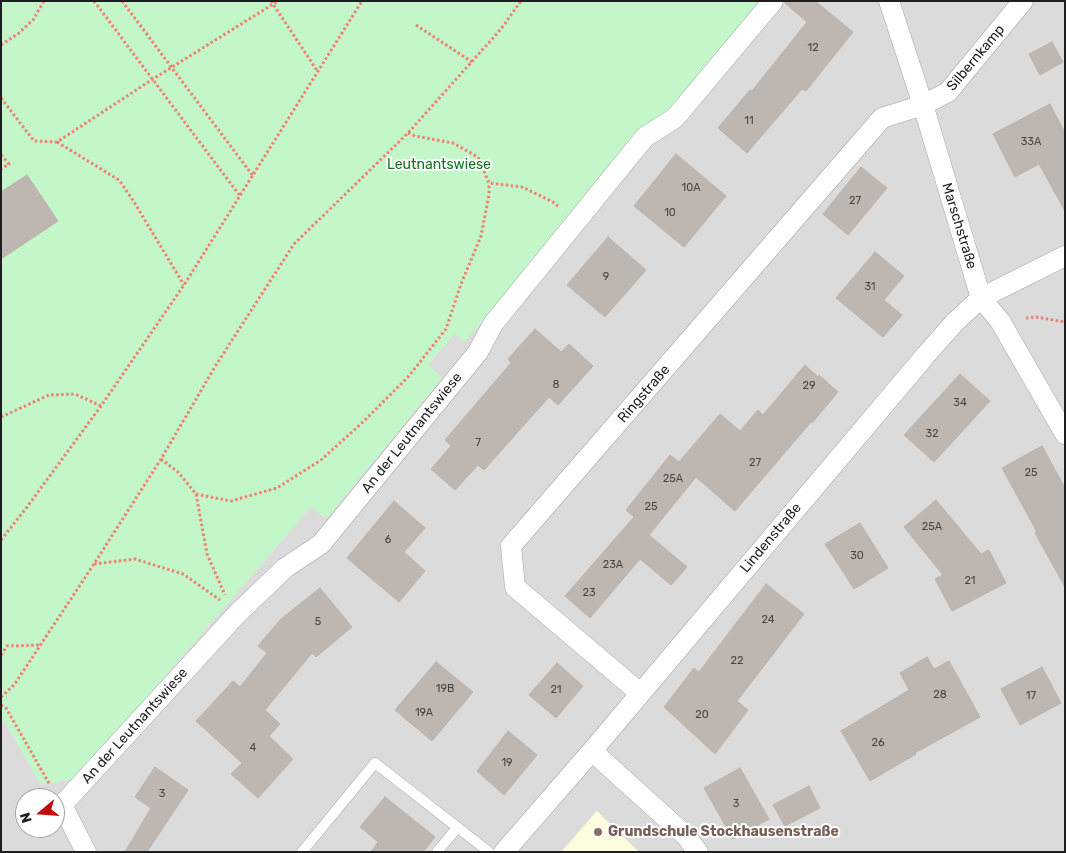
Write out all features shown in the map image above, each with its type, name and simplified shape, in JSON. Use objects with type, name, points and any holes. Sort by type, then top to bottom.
[{"type":"street","name":"An der Leutnantswiese","points":[[65,803],[233,609],[285,568],[321,544],[478,352],[493,324],[645,138],[675,118],[773,1]]},
{"type":"street","name":"Marschstraße","points":[[889,1],[923,105],[981,298],[1000,321],[1065,434]]},
{"type":"street","name":"Silbernkamp","points":[[923,105],[948,92],[1023,1]]},
{"type":"street","name":"Ringstraße","points":[[640,693],[515,587],[511,546],[882,118],[923,105]]},
{"type":"street","name":"Lindenstraße","points":[[504,852],[592,751],[925,356],[956,322],[981,298],[1065,256]]},
{"type":"street","points":[[592,751],[685,835],[698,852]]},
{"type":"street","points":[[65,812],[86,852]]},
{"type":"lane","points":[[302,852],[375,763],[489,852]]},
{"type":"lane","points":[[437,852],[457,828]]},
{"type":"path","points":[[1,45],[19,33],[33,20],[44,1]]},
{"type":"path","points":[[94,1],[240,196]]},
{"type":"path","points":[[122,1],[253,176]]},
{"type":"path","points":[[57,142],[272,3],[278,1]]},
{"type":"path","points":[[1,540],[101,406],[184,285],[362,1]]},
{"type":"path","points":[[1,697],[14,685],[94,564],[161,459],[216,365],[294,244],[408,133],[501,29],[521,1]]},
{"type":"path","points":[[272,3],[318,72]]},
{"type":"path","points":[[416,24],[472,62]]},
{"type":"path","points":[[1,98],[34,141],[57,142],[119,180],[184,285]]},
{"type":"path","points":[[196,494],[231,501],[276,488],[321,460],[408,377],[446,329],[461,284],[481,236],[489,195],[489,183],[478,157],[453,143],[408,133]]},
{"type":"path","points":[[1,155],[8,164],[1,169]]},
{"type":"path","points":[[489,183],[522,187],[553,202],[577,221]]},
{"type":"path","points":[[1000,321],[1036,317],[1065,322]]},
{"type":"path","points":[[1,417],[49,395],[76,394],[101,406]]},
{"type":"path","points":[[161,459],[178,472],[196,494],[207,554],[233,609]]},
{"type":"path","points":[[94,564],[136,559],[183,574],[233,609]]},
{"type":"path","points":[[1,655],[7,646],[41,645]]},
{"type":"path","points":[[1,705],[6,708],[52,788]]},
{"type":"shaded area","points":[[764,1],[1065,1],[1065,852],[1,852],[1,723],[5,722],[41,785],[77,778],[311,507],[326,518],[442,378],[428,365],[455,333],[464,342]]},
{"type":"shaded area","name":"Grundschule Stockhausenstraße","points":[[597,811],[639,852],[561,852]]},
{"type":"green space","name":"Leutnantswiese","points":[[1,1],[764,1],[464,342],[454,334],[428,365],[442,378],[327,518],[311,507],[77,778],[41,785],[5,722],[1,723]]},
{"type":"building","points":[[785,1],[815,1],[853,32],[806,91],[802,89],[747,153],[718,128],[750,90],[752,91],[807,22]]},
{"type":"building","points":[[1052,42],[1063,62],[1040,75],[1029,54]]},
{"type":"building","points":[[1050,104],[1065,133],[1065,211],[1039,164],[1015,177],[993,134]]},
{"type":"building","points":[[676,154],[726,196],[684,247],[634,206]]},
{"type":"building","points":[[861,167],[887,188],[848,235],[823,214]]},
{"type":"building","points":[[27,175],[58,221],[1,259],[1,192]]},
{"type":"building","points":[[608,237],[646,270],[605,317],[567,285]]},
{"type":"building","points":[[875,252],[904,276],[884,300],[902,315],[883,337],[836,298]]},
{"type":"building","points":[[535,329],[561,352],[569,344],[593,366],[558,405],[549,397],[484,470],[478,465],[455,490],[431,469],[451,446],[445,440],[511,363],[508,359]]},
{"type":"building","points":[[805,365],[838,392],[735,511],[696,477],[649,535],[687,567],[671,585],[640,559],[590,618],[565,596],[634,517],[626,510],[670,455],[679,462],[720,414],[740,431],[758,410],[763,415]]},
{"type":"building","points":[[960,374],[990,401],[934,462],[904,435]]},
{"type":"building","points":[[1042,446],[1065,488],[1065,587],[1002,468]]},
{"type":"building","points":[[936,500],[981,554],[989,550],[1006,583],[952,611],[935,579],[943,575],[904,527]]},
{"type":"building","points":[[394,501],[425,528],[404,552],[425,571],[399,602],[347,558]]},
{"type":"building","points":[[860,523],[888,568],[854,589],[825,544]]},
{"type":"building","points":[[766,584],[804,614],[737,701],[748,710],[715,754],[664,707],[694,668],[699,672]]},
{"type":"building","points":[[320,588],[352,627],[316,657],[312,653],[265,710],[280,724],[269,736],[293,759],[258,798],[231,774],[242,763],[196,721],[233,681],[240,687],[267,653],[258,646],[281,619]]},
{"type":"building","points":[[927,657],[934,669],[949,661],[980,717],[915,753],[870,781],[841,731],[909,690],[900,673]]},
{"type":"building","points":[[436,662],[473,692],[432,741],[395,710]]},
{"type":"building","points":[[557,663],[583,686],[556,718],[529,695]]},
{"type":"building","points":[[1042,667],[1061,703],[1020,725],[1001,689]]},
{"type":"building","points":[[508,731],[537,755],[504,795],[477,771]]},
{"type":"building","points":[[155,767],[188,790],[147,852],[125,852],[151,808],[135,797]]},
{"type":"building","points":[[740,768],[769,819],[733,839],[704,788]]},
{"type":"building","points":[[809,786],[820,808],[785,826],[773,805]]},
{"type":"building","points":[[385,797],[435,837],[423,852],[371,852],[378,842],[360,827]]},
{"type":"place","name":"Grundschule Stockhausenstraße","points":[[598,832]]}]
